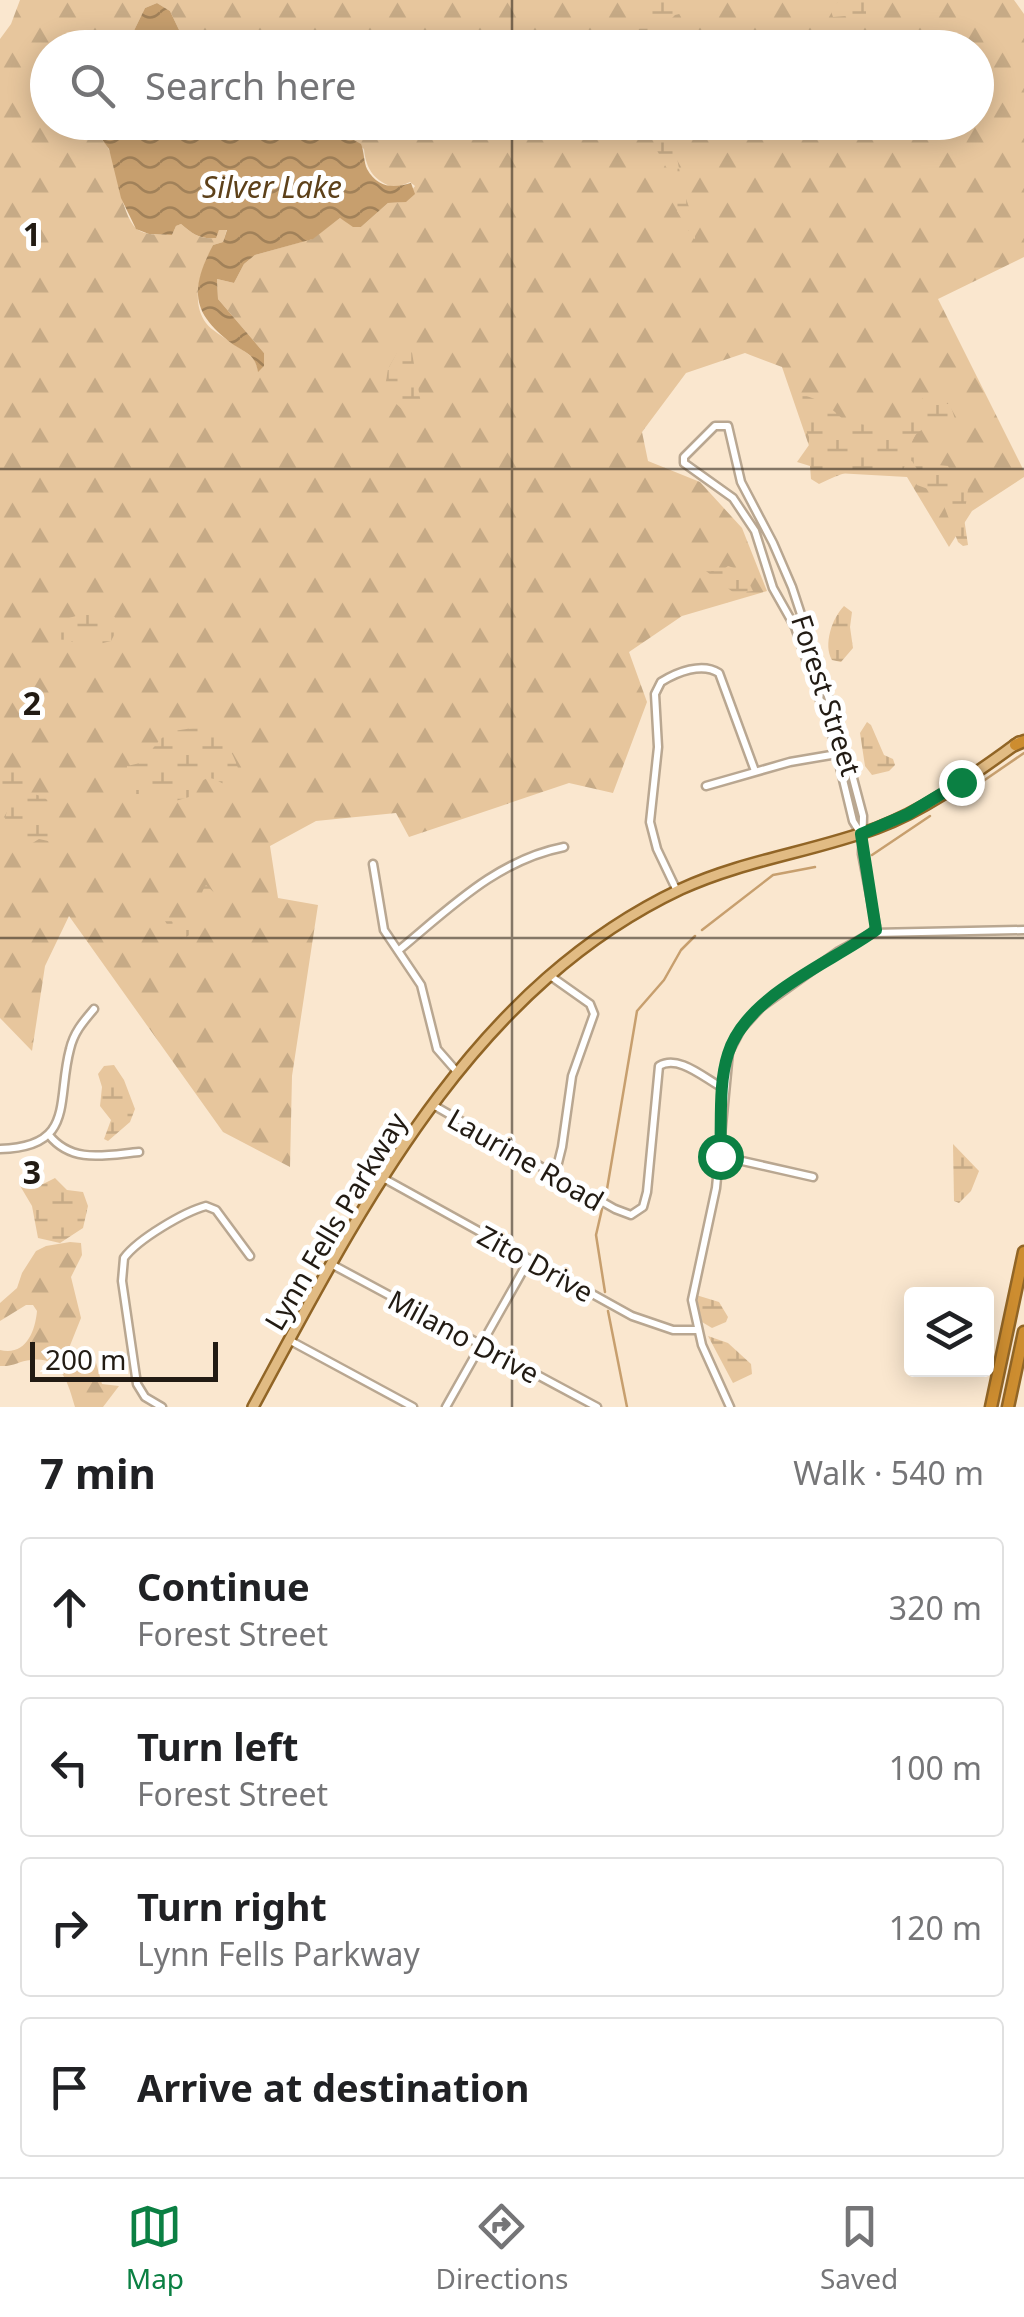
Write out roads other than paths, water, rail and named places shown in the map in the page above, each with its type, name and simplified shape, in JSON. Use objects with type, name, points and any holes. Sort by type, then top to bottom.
[{"type":"highway","points":[[991,1407],[1024,1252]]},
{"type":"highway","points":[[1008,1407],[1024,1332]]},
{"type":"main road","name":"Lynn Fells Parkway","points":[[253,1407],[330,1264],[382,1178],[458,1072],[549,975],[607,930],[678,891],[753,862],[861,834],[922,807],[1021,742]]},
{"type":"street","name":"Forest Street","points":[[861,834],[853,821],[837,754],[795,627],[773,588],[755,531],[739,505],[714,482],[684,463],[684,457],[714,426],[728,426],[740,482],[792,586],[845,748],[863,816],[862,856],[876,926],[872,933]]},
{"type":"street","points":[[739,505],[749,498]]},
{"type":"street","points":[[766,564],[780,559]]},
{"type":"street","points":[[678,891],[657,849],[650,822],[658,747],[655,694],[661,682],[700,668],[719,673],[755,771]]},
{"type":"street","points":[[706,786],[837,754]]},
{"type":"street","points":[[398,950],[496,872],[532,855],[564,847]]},
{"type":"street","points":[[373,864],[381,924],[422,985],[436,1049],[458,1072]]},
{"type":"street","points":[[730,1407],[697,1330],[692,1294],[714,1204],[723,1088],[731,1046],[755,1012],[839,951],[872,933],[1024,930]]},
{"type":"street","points":[[549,975],[592,1005],[594,1014],[572,1076],[554,1175]]},
{"type":"street","points":[[0,1149],[30,1146],[49,1135],[64,1104],[73,1039],[94,1008]]},
{"type":"street","name":"Laurine Road","points":[[433,1105],[625,1214],[636,1214],[647,1192],[660,1066],[669,1061],[678,1063],[723,1088]]},
{"type":"street","points":[[49,1135],[64,1148],[86,1156],[138,1152]]},
{"type":"street","points":[[720,1156],[813,1176]]},
{"type":"street","name":"Zito Drive","points":[[382,1178],[632,1316],[673,1330],[697,1330]]},
{"type":"street","points":[[162,1407],[143,1395],[137,1384],[122,1281],[124,1258],[136,1244],[204,1206],[216,1210],[250,1256]]},
{"type":"street","points":[[446,1407],[529,1259]]},
{"type":"street","name":"Milano Drive","points":[[330,1264],[597,1407]]},
{"type":"street","points":[[289,1340],[412,1407]]},
{"type":"water","points":[[157,3],[170,11],[179,30],[134,30],[145,8]]},
{"type":"water","name":"Silver Lake","points":[[102,140],[354,140],[361,144],[367,169],[376,180],[393,186],[411,183],[415,194],[406,202],[388,203],[361,227],[353,227],[340,218],[313,239],[255,255],[244,264],[234,283],[217,279],[218,299],[264,353],[264,366],[258,372],[250,356],[210,323],[199,301],[205,261],[213,245],[223,242],[227,230],[219,230],[216,238],[210,238],[196,235],[181,224],[172,235],[136,229],[121,198],[109,149]]},
{"type":"waterway","points":[[957,799],[1024,753]]},
{"type":"waterway","points":[[872,855],[930,816]]},
{"type":"waterway","points":[[702,930],[773,875],[815,867]]},
{"type":"waterway","points":[[606,1195],[637,1011],[695,936]]},
{"type":"waterway","points":[[602,1209],[596,1235],[605,1292]]},
{"type":"waterway","points":[[608,1311],[627,1407]]}]
